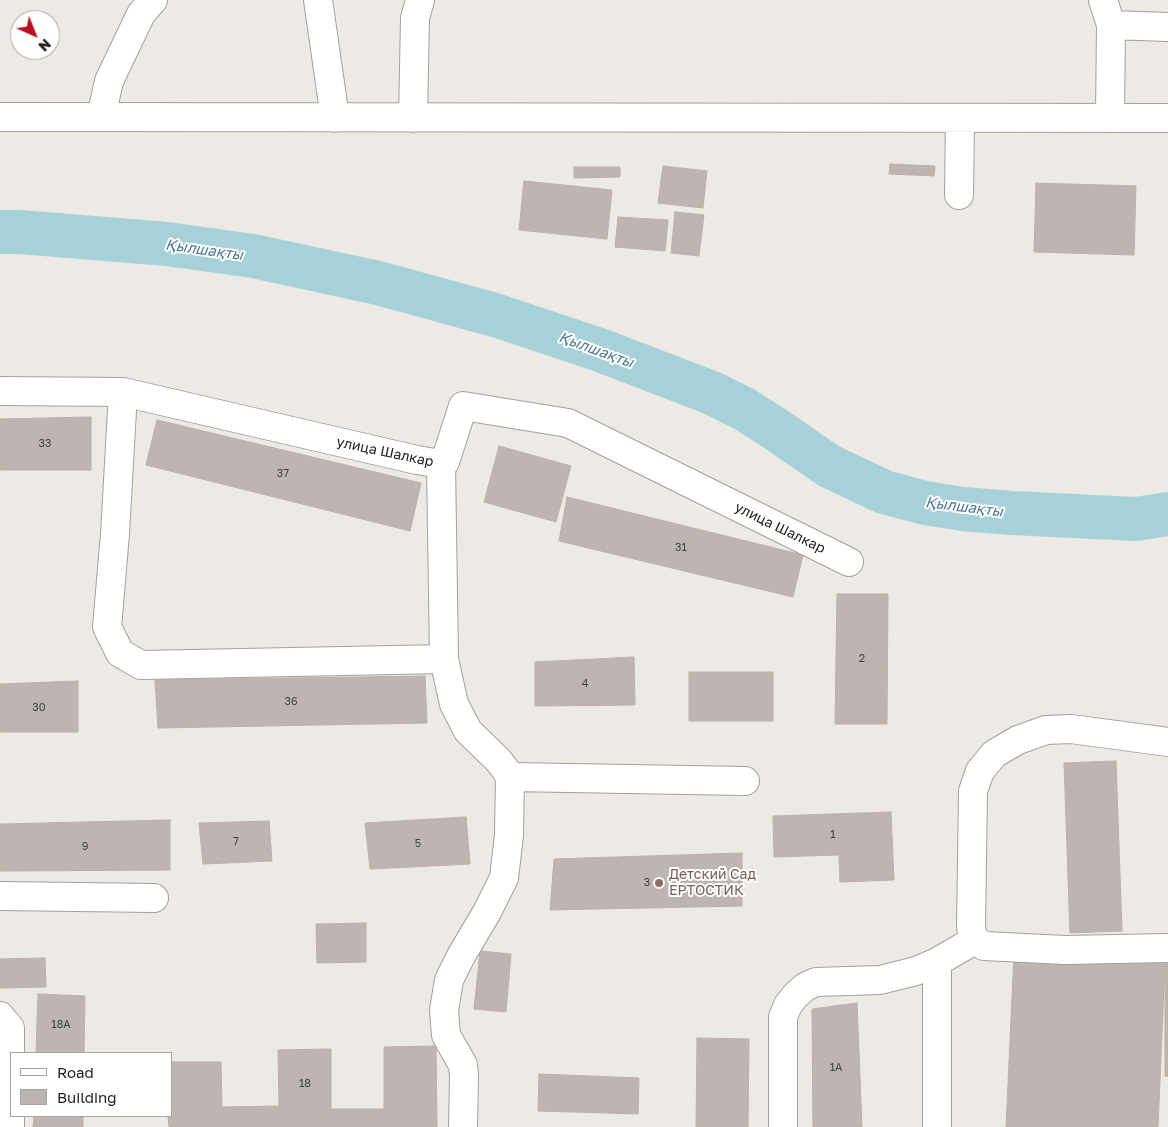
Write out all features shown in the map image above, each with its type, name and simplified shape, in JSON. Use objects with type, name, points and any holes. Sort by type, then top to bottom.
[{"type":"street","points":[[101,117],[109,81],[141,14],[153,0]]},
{"type":"street","points":[[318,0],[334,118]]},
{"type":"street","points":[[413,118],[415,18],[420,0]]},
{"type":"street","points":[[1110,118],[1107,12],[1168,27]]},
{"type":"street","points":[[0,117],[1168,118]]},
{"type":"street","points":[[959,195],[960,118]]},
{"type":"street","name":"улица Шалкар","points":[[0,392],[123,392],[441,464],[445,462],[463,406],[568,423],[849,562]]},
{"type":"street","points":[[123,392],[115,534],[107,627],[120,652],[141,665],[444,659]]},
{"type":"street","points":[[441,464],[444,659],[454,704],[459,716],[468,731],[506,768],[510,777],[509,835],[504,878],[449,980],[444,1010],[446,1035],[463,1065],[463,1127]]},
{"type":"street","points":[[1168,742],[1071,728],[1046,730],[1018,740],[994,754],[980,771],[974,791],[971,926],[975,940],[984,946],[1065,950],[1168,948]]},
{"type":"street","points":[[510,777],[745,781]]},
{"type":"street","points":[[0,896],[154,898]]},
{"type":"street","points":[[783,1127],[783,1018],[788,1005],[796,994],[816,982],[880,980],[916,971],[937,962],[975,940]]},
{"type":"street","points":[[937,962],[937,1127]]},
{"type":"street","points":[[0,1016],[10,1028],[10,1127]]},
{"type":"building","points":[[890,164],[935,166],[934,176],[889,174]]},
{"type":"building","points":[[663,166],[707,171],[703,208],[658,203]]},
{"type":"building","points":[[574,167],[620,167],[620,177],[574,178]]},
{"type":"building","points":[[524,181],[612,190],[607,239],[519,230]]},
{"type":"building","points":[[1036,183],[1136,186],[1134,255],[1034,252]]},
{"type":"building","points":[[675,212],[704,215],[699,256],[671,253]]},
{"type":"building","points":[[618,217],[668,220],[665,251],[615,247]]},
{"type":"building","points":[[91,417],[91,470],[0,470],[0,419]]},
{"type":"building","points":[[157,420],[421,483],[410,531],[146,465]]},
{"type":"building","points":[[499,446],[571,466],[556,522],[484,502]]},
{"type":"building","points":[[567,497],[803,555],[793,597],[559,541]]},
{"type":"building","points":[[837,594],[888,594],[887,724],[835,724]]},
{"type":"building","points":[[634,657],[635,705],[535,706],[535,662]]},
{"type":"building","points":[[689,672],[773,672],[773,721],[689,721]]},
{"type":"building","points":[[425,676],[427,723],[158,728],[155,680]]},
{"type":"building","points":[[78,681],[78,732],[0,732],[0,684]]},
{"type":"building","points":[[1116,761],[1122,931],[1070,933],[1064,763]]},
{"type":"building","points":[[891,812],[894,880],[840,882],[839,855],[774,857],[773,816]]},
{"type":"building","points":[[466,817],[470,864],[370,869],[365,823]]},
{"type":"building","points":[[170,820],[170,870],[0,871],[0,824]]},
{"type":"building","points":[[269,821],[272,861],[203,864],[199,823]]},
{"type":"building","points":[[742,853],[742,906],[550,910],[554,859]]},
{"type":"building","points":[[366,923],[366,962],[317,963],[316,924]]},
{"type":"building","points":[[480,951],[511,954],[506,1012],[474,1009]]},
{"type":"building","points":[[1014,955],[1165,962],[1158,1127],[1006,1127]]},
{"type":"building","points":[[45,958],[46,987],[0,988],[0,959]]},
{"type":"building","points":[[1165,962],[1168,962],[1168,1076],[1165,1076]]},
{"type":"building","points":[[38,994],[85,996],[84,1052],[36,1052]]},
{"type":"building","points":[[857,1003],[862,1127],[813,1127],[812,1009]]},
{"type":"building","points":[[697,1038],[749,1039],[748,1127],[696,1127]]},
{"type":"building","points":[[436,1046],[437,1127],[169,1127],[168,1117],[172,1117],[172,1062],[221,1062],[222,1107],[279,1106],[278,1050],[331,1049],[331,1109],[384,1109],[384,1047]]},
{"type":"building","points":[[539,1074],[639,1078],[638,1114],[538,1111]]},
{"type":"building","points":[[34,1117],[83,1117],[83,1127],[33,1127]]},
{"type":"waterway","name":"Қылшақты","points":[[0,232],[167,244],[253,256],[378,283],[495,315],[600,350],[712,393],[744,409],[829,466],[884,492],[925,503],[963,509],[1012,513],[1136,519],[1168,514]]},
{"type":"place","name":"Детский Сад ЕРТОСТИК","points":[[659,883]]}]
